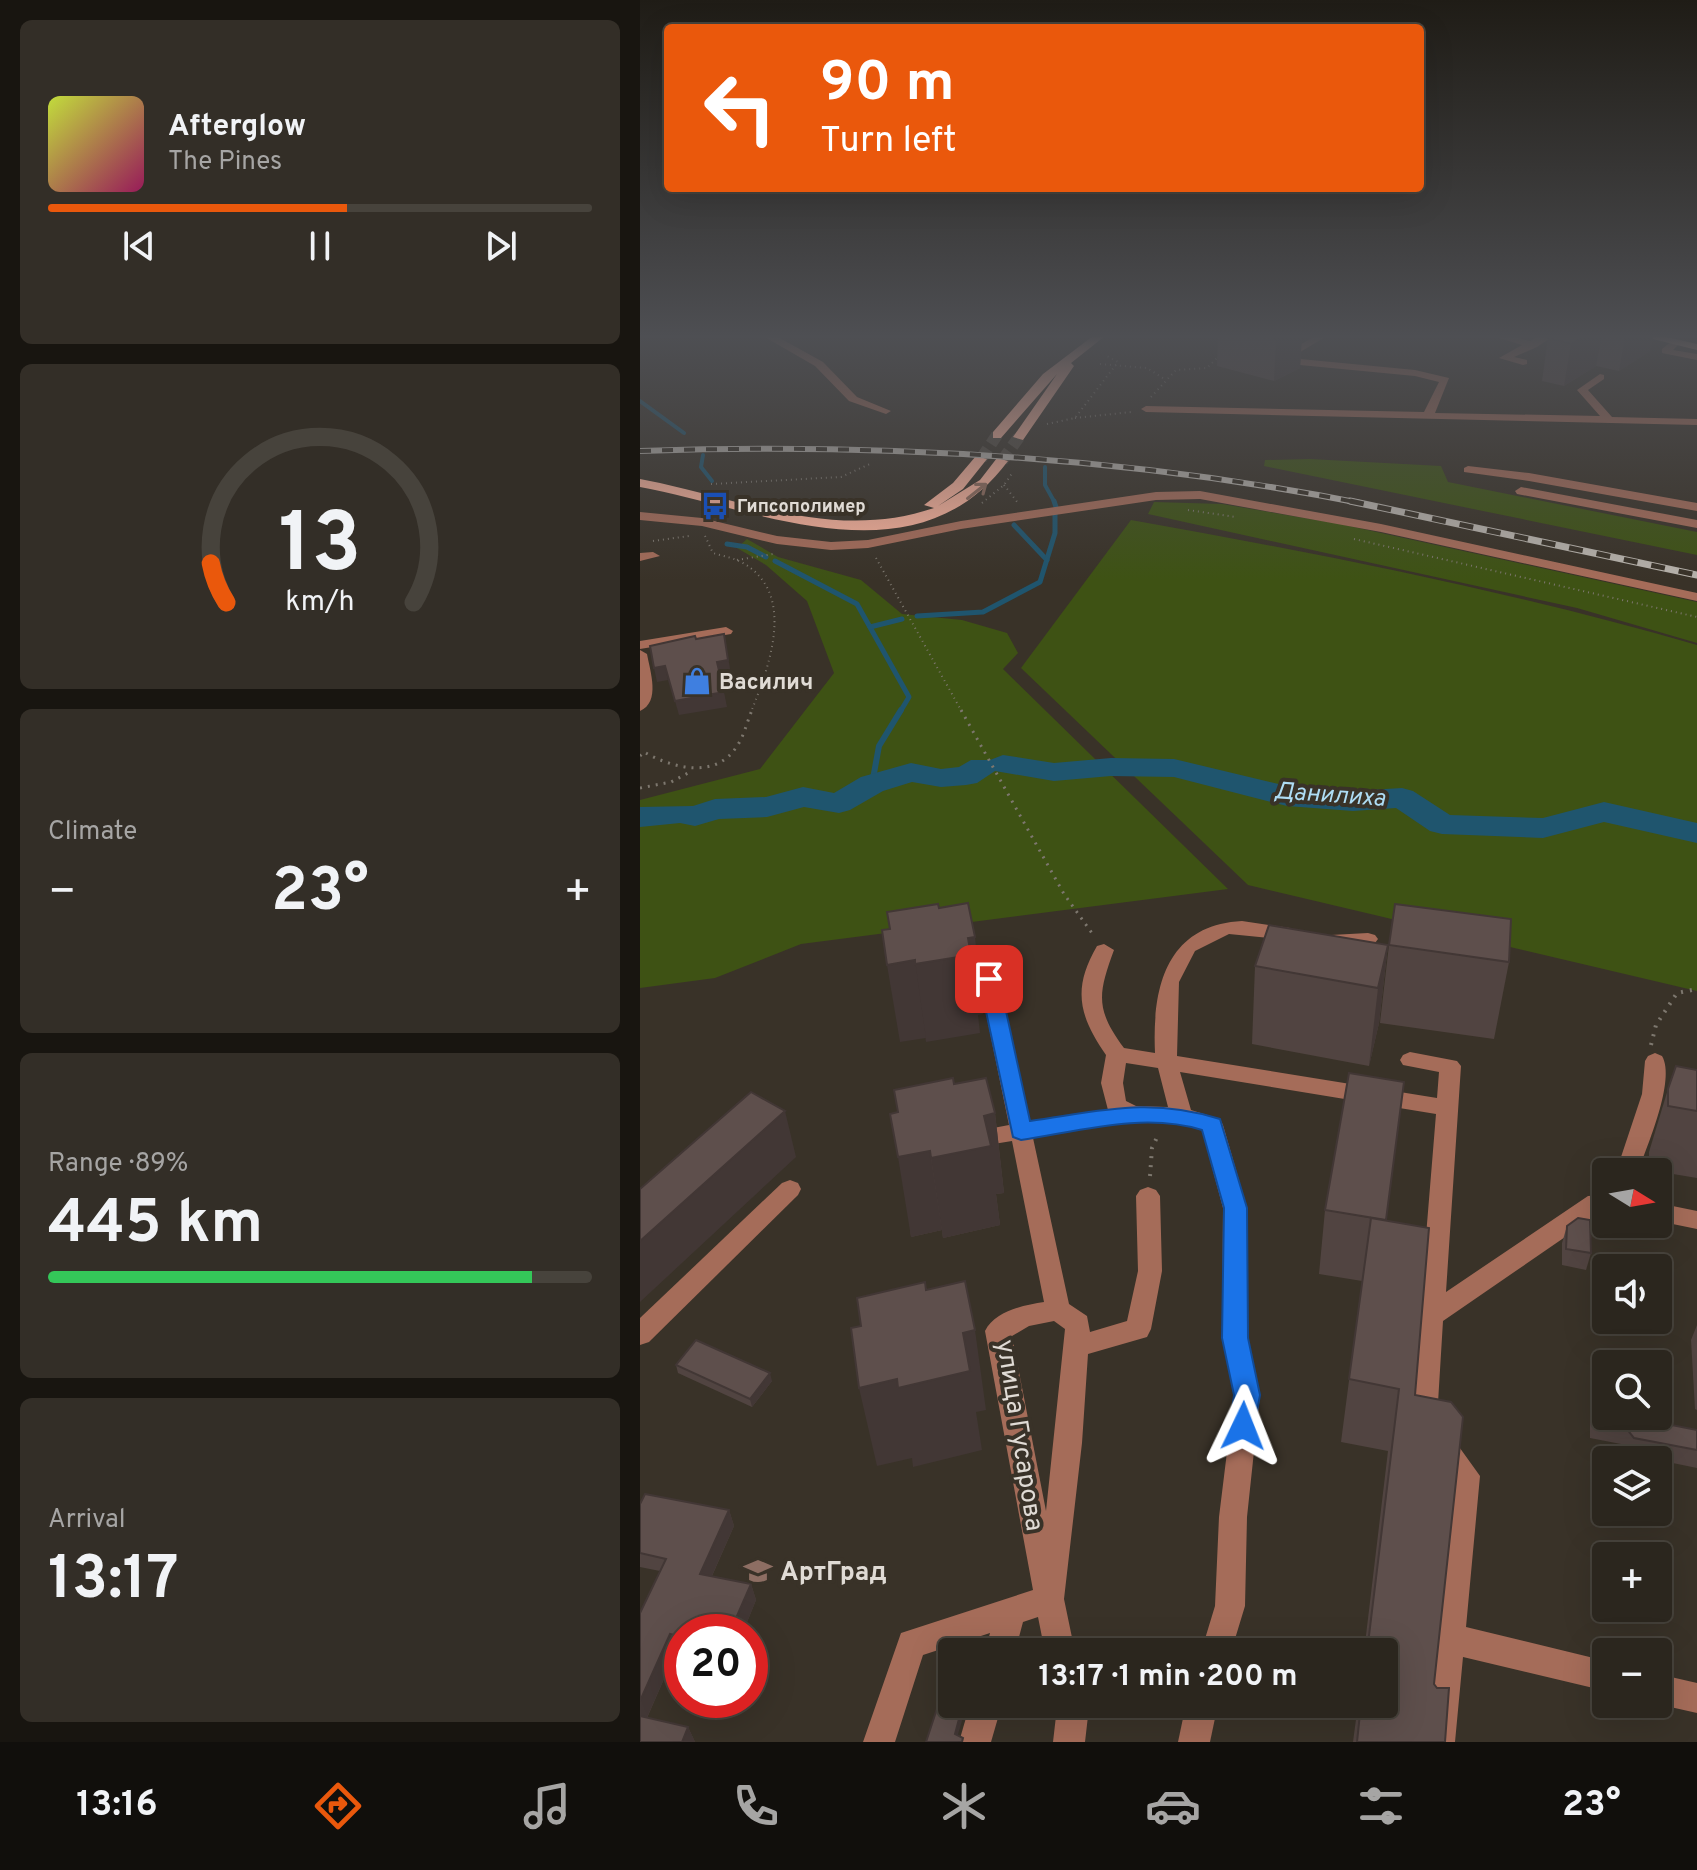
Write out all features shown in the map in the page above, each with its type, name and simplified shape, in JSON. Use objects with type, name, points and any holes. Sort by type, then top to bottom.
[{"type":"main road","points":[[997,435],[1011,417]]},
{"type":"main road","points":[[1019,437],[1033,417]]},
{"type":"main road","points":[[850,525],[900,517],[930,506],[950,494],[981,459]]},
{"type":"main road","points":[[640,483],[801,522],[850,525],[917,518],[959,504],[983,487],[1002,461]]},
{"type":"street","points":[[1547,417],[1697,422]]},
{"type":"street","points":[[1676,421],[1689,433]]},
{"type":"street","points":[[1468,470],[1529,477],[1697,507]]},
{"type":"street","points":[[1521,491],[1697,524]]},
{"type":"street","points":[[640,516],[777,540],[831,546],[868,544],[961,525],[1156,496],[1200,495],[1381,528],[1697,597]]},
{"type":"street","points":[[640,645],[726,631]]},
{"type":"street","points":[[640,654],[646,690],[640,706]]},
{"type":"street","points":[[1174,1116],[1166,1063],[1169,982],[1188,947],[1225,928],[1242,927],[1325,941],[1368,939]]},
{"type":"street","points":[[1104,950],[1088,998],[1098,1028],[1117,1054],[1447,1108]]},
{"type":"street","name":"улица Гусарова","points":[[989,979],[1058,1310],[1078,1324],[1069,1443],[1049,1599]]},
{"type":"street","points":[[1117,1054],[1112,1083],[1116,1105],[1132,1114]]},
{"type":"street","points":[[1410,1060],[1450,1066],[1423,1422],[1466,1476],[1439,1742]]},
{"type":"street","points":[[1632,1158],[1653,1094],[1655,1061]]},
{"type":"street","points":[[952,1143],[1132,1114],[1174,1116],[1212,1125],[1235,1208],[1235,1338],[1247,1395],[1233,1517],[1230,1606],[1220,1638]]},
{"type":"street","points":[[640,1334],[790,1189]]},
{"type":"street","points":[[1076,1347],[1138,1329],[1150,1271],[1148,1196]]},
{"type":"street","points":[[1432,1315],[1592,1207]]},
{"type":"street","points":[[1672,1215],[1697,1220]]},
{"type":"street","name":"улица Гусарова","points":[[1057,1638],[998,1331],[1024,1316],[1058,1310]]},
{"type":"street","points":[[879,1742],[912,1644],[1049,1599]]},
{"type":"street","points":[[1004,1638],[1012,1610]]},
{"type":"street","points":[[1448,1638],[1592,1673]]},
{"type":"street","points":[[1672,1692],[1697,1698]]},
{"type":"street","points":[[975,1742],[982,1718]]},
{"type":"street","points":[[1069,1742],[1072,1718]]},
{"type":"street","points":[[1194,1742],[1199,1718]]},
{"type":"path","points":[[1043,425],[1088,417]]},
{"type":"path","points":[[684,492],[706,484],[841,477],[872,463]]},
{"type":"path","points":[[1179,509],[1241,518]]},
{"type":"path","points":[[640,788],[671,782],[716,763],[736,750],[765,679],[775,646],[777,619],[758,572],[729,555],[713,553],[703,528],[653,541]]},
{"type":"path","points":[[1348,538],[1697,617]]},
{"type":"path","points":[[868,544],[1064,894],[1104,950]]},
{"type":"path","points":[[640,756],[644,752],[671,767],[696,769]]},
{"type":"path","points":[[1655,1061],[1650,1039],[1664,1009],[1677,993],[1697,989]]},
{"type":"path","points":[[1148,1196],[1152,1148],[1174,1116]]},
{"type":"green space","points":[[1310,459],[1441,466],[1448,482],[1697,532],[1697,555],[1264,466],[1265,460]]},
{"type":"green space","points":[[1154,502],[1222,504],[1340,524],[1697,602],[1697,643],[1577,608],[1148,514]]},
{"type":"green space","points":[[1131,520],[1416,575],[1557,607],[1697,645],[1697,991],[1248,885],[1021,668]]},
{"type":"green space","points":[[747,539],[778,557],[861,580],[902,614],[962,620],[1007,633],[1018,653],[1003,669],[1228,889],[801,944],[715,978],[640,988],[640,800],[760,769],[834,673],[807,601],[766,565],[737,548]]},
{"type":"building","name":"Василич","points":[[724,634],[728,660],[717,662],[724,692],[675,701],[665,666],[654,668],[650,646],[695,636],[696,639]]},
{"type":"building","points":[[968,903],[975,937],[968,938],[971,955],[887,965],[882,930],[890,929],[887,912]]},
{"type":"building","points":[[1395,904],[1511,919],[1509,962],[1389,945]]},
{"type":"building","points":[[1269,925],[1388,945],[1378,988],[1255,966]]},
{"type":"building","points":[[1676,1066],[1697,1070],[1697,1111],[1668,1106],[1668,1089]]},
{"type":"building","points":[[1349,1073],[1404,1082],[1386,1220],[1325,1210]]},
{"type":"building","points":[[953,1078],[954,1084],[986,1078],[995,1113],[984,1116],[991,1146],[931,1158],[930,1151],[898,1157],[890,1114],[898,1112],[894,1090]]},
{"type":"building","points":[[751,1092],[785,1111],[640,1241],[640,1189]]},
{"type":"building","points":[[1371,1218],[1429,1228],[1415,1395],[1451,1402],[1463,1417],[1434,1684],[1437,1688],[1449,1688],[1445,1742],[1357,1742],[1360,1718],[1398,1718],[1398,1638],[1369,1638],[1399,1389],[1349,1379]]},
{"type":"building","points":[[1578,1218],[1590,1220],[1591,1253],[1566,1249],[1567,1226]]},
{"type":"building","points":[[965,1281],[975,1330],[963,1333],[970,1371],[898,1388],[897,1379],[859,1388],[851,1328],[861,1326],[857,1298],[925,1282],[926,1290]]},
{"type":"building","points":[[696,1340],[770,1373],[750,1399],[676,1365]]},
{"type":"building","points":[[1672,1425],[1697,1430],[1697,1450],[1634,1438],[1628,1430],[1672,1430]]},
{"type":"building","points":[[645,1494],[729,1510],[700,1574],[751,1584],[738,1614],[664,1614],[664,1647],[640,1701],[640,1613],[666,1559],[640,1553],[640,1504]]},
{"type":"building","points":[[938,1706],[938,1718],[959,1718],[955,1734],[963,1738],[962,1742],[926,1742]]},
{"type":"building","points":[[640,1716],[688,1727],[682,1742],[640,1742]]},
{"type":"waterway","points":[[662,417],[684,433]]},
{"type":"waterway","points":[[703,455],[701,467],[712,481]]},
{"type":"waterway","points":[[1045,467],[1045,485],[1054,502]]},
{"type":"waterway","points":[[1054,502],[1056,507]]},
{"type":"waterway","points":[[1047,560],[1055,533],[1055,514]]},
{"type":"waterway","points":[[1014,525],[1047,560]]},
{"type":"waterway","points":[[727,544],[747,547],[766,557]]},
{"type":"waterway","points":[[917,616],[983,612],[1040,582],[1047,560]]},
{"type":"waterway","points":[[775,561],[857,604],[909,697],[900,712]]},
{"type":"waterway","points":[[870,627],[902,619]]},
{"type":"waterway","points":[[872,784],[879,746],[901,710]]},
{"type":"waterway","name":"Данилиха","points":[[1003,764],[1054,772],[1111,767],[1174,768],[1287,796],[1353,801],[1402,798],[1442,824],[1543,828],[1604,812],[1697,833]]},
{"type":"waterway","name":"Данилиха","points":[[640,817],[695,816],[715,809],[767,807],[803,797],[839,803],[872,784],[911,772],[941,778],[966,776],[982,767]]},
{"type":"tunnel","points":[[981,459],[997,435]]},
{"type":"tunnel","points":[[1002,461],[1019,437]]},
{"type":"railway","points":[[640,451],[822,449],[1002,456],[1181,474],[1356,502]]},
{"type":"railway","points":[[1350,501],[1356,502]]},
{"type":"railway","points":[[1356,502],[1360,503]]},
{"type":"railway","points":[[1356,502],[1697,575]]},
{"type":"place","name":"Гипсополимер","points":[[715,506]]},
{"type":"place","name":"Василич","points":[[697,681]]},
{"type":"place","name":"АртГрад","points":[[758,1571]]},
{"type":"route","points":[[989,979],[1021,1131],[1132,1114],[1182,1116],[1212,1125],[1235,1208],[1235,1338],[1247,1395],[1243,1426]]}]
